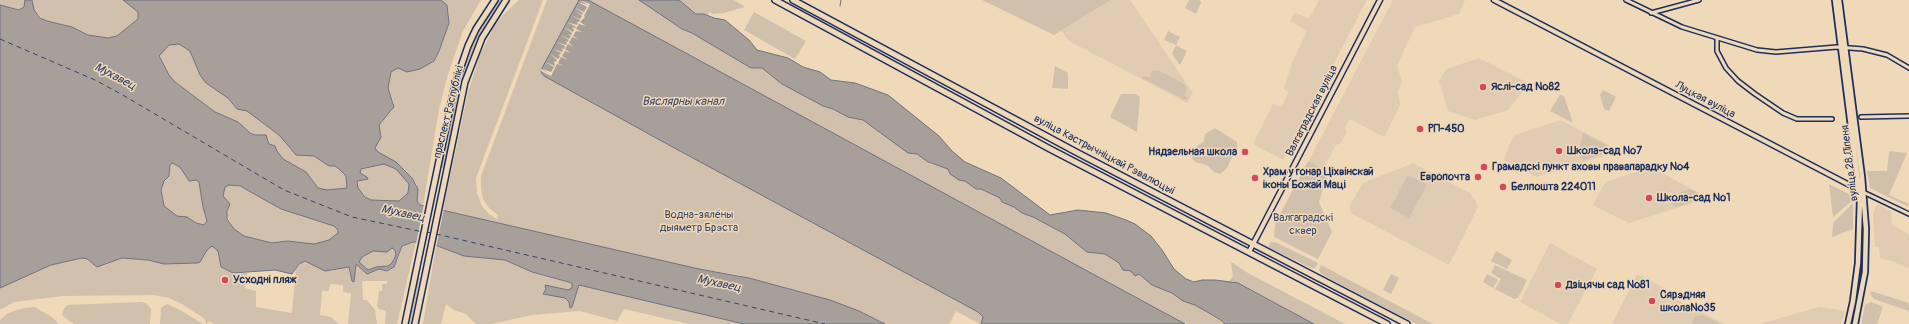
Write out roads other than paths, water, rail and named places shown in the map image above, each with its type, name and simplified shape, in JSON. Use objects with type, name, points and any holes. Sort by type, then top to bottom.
[{"type":"highway","name":"праспект Рэспублікі","points":[[405,324],[451,102],[461,63],[476,29],[495,0]]},
{"type":"highway","name":"праспект Рэспублікі","points":[[415,324],[446,166],[461,100],[473,58],[482,38],[506,0]]},
{"type":"highway","name":"вуліца Кастрычніцкай Рэвалюцыі","points":[[775,0],[858,46],[1114,182],[1387,324]]},
{"type":"highway","name":"вуліца Кастрычніцкай Рэвалюцыі","points":[[793,0],[1118,174],[1254,243],[1407,324]]},
{"type":"highway","points":[[842,37],[846,29]]},
{"type":"highway","points":[[858,46],[862,38]]},
{"type":"highway","points":[[1092,170],[1096,162]]},
{"type":"highway","points":[[1114,182],[1118,174]]},
{"type":"main road","name":"Валгаградская вуліца","points":[[1249,252],[1380,0]]},
{"type":"main road","name":"Луцкая вуліца","points":[[1494,0],[1861,190]]},
{"type":"main road","name":"вуліца 28 Ліпеня","points":[[1835,0],[1843,47]]},
{"type":"main road","name":"вуліца 28 Ліпеня","points":[[1839,0],[1843,47],[1866,229],[1866,264],[1855,324]]},
{"type":"main road","name":"вуліца 28 Ліпеня","points":[[1848,324],[1853,301],[1858,263],[1861,190]]},
{"type":"main road","points":[[1858,263],[1866,264]]},
{"type":"street","points":[[1626,0],[1682,27],[1717,39],[1766,52],[1843,47],[1881,53],[1909,68]]},
{"type":"street","points":[[1651,13],[1699,0]]},
{"type":"street","points":[[1717,39],[1718,51],[1726,68],[1738,81],[1755,94],[1783,113],[1797,119],[1832,119]]},
{"type":"street","points":[[1861,117],[1909,116]]},
{"type":"street","name":"Луцкая вуліца","points":[[1861,190],[1909,214]]},
{"type":"water","name":"Мухавец","points":[[25,0],[32,0],[34,10],[40,18],[72,27],[88,35],[108,38],[117,36],[138,19],[138,12],[123,0],[441,0],[447,5],[449,23],[439,51],[434,61],[420,69],[407,72],[398,68],[391,72],[388,88],[394,107],[379,125],[381,137],[375,148],[378,152],[396,162],[412,178],[418,189],[417,201],[420,205],[699,269],[749,278],[830,300],[859,311],[885,324],[744,324],[579,285],[572,307],[570,308],[569,302],[565,298],[543,294],[546,289],[545,285],[568,290],[572,288],[572,283],[532,272],[505,260],[464,256],[427,242],[413,242],[402,246],[394,267],[387,271],[379,269],[367,274],[356,264],[354,282],[352,281],[349,267],[325,271],[305,261],[299,264],[292,274],[275,270],[233,273],[221,267],[218,251],[212,246],[207,250],[200,262],[197,263],[164,264],[148,260],[122,258],[97,267],[87,259],[82,258],[51,265],[0,288],[0,5],[19,10],[24,7]],"holes":[[[179,44],[190,51],[200,75],[206,83],[228,98],[237,109],[247,111],[279,135],[296,155],[314,156],[329,166],[335,166],[339,169],[346,176],[347,188],[327,190],[318,188],[306,172],[283,159],[275,146],[269,144],[266,135],[255,135],[250,133],[238,122],[215,112],[175,82],[169,75],[159,56],[169,45]],[[172,163],[180,167],[189,181],[196,180],[199,182],[207,221],[204,225],[196,223],[187,217],[177,216],[164,206],[161,190],[164,181],[169,176],[170,165]],[[384,164],[396,169],[409,184],[408,193],[399,201],[371,200],[365,197],[358,188],[357,181],[368,179],[360,173],[361,169]],[[229,185],[240,186],[281,209],[334,226],[338,230],[338,233],[329,240],[314,244],[287,241],[272,243],[244,236],[234,229],[227,219],[227,211],[230,204],[223,196],[225,187]],[[392,248],[395,250],[396,255],[392,263],[388,266],[376,267],[368,270],[359,262],[362,257],[373,251],[387,252]]]},
{"type":"water","name":"Вяслярны канал","points":[[579,0],[588,0],[1185,324],[981,324],[983,317],[978,312],[544,76],[541,72],[542,68]]},
{"type":"water","points":[[639,0],[679,0],[696,14],[704,14],[725,20],[749,40],[757,50],[788,58],[803,67],[820,72],[831,80],[855,83],[888,95],[939,136],[952,151],[965,162],[1001,178],[1050,215],[1078,210],[1106,213],[1126,220],[1135,224],[1151,236],[1174,269],[1186,279],[1194,282],[1202,280],[1215,280],[1238,283],[1314,324],[1225,324],[1221,320],[1195,305],[1183,301],[1172,293],[1152,285],[1139,274],[1135,276],[1131,271],[1123,270],[1119,263],[1105,254],[1087,252],[1065,234],[1002,202],[1000,198],[981,189],[976,189],[965,181],[959,180],[950,174],[948,169],[928,162],[917,154],[908,153],[863,120],[848,117],[833,109],[823,106],[782,84],[762,68],[751,68],[692,33],[682,29]]},
{"type":"waterway","points":[[840,6],[841,0]]},
{"type":"place","name":"Яслі-сад №82","points":[[1483,87]]},
{"type":"place","name":"РП-450","points":[[1420,129]]},
{"type":"place","name":"Школа-сад №7","points":[[1559,151]]},
{"type":"place","name":"Нядзельная школа","points":[[1245,152]]},
{"type":"place","name":"Грамадскі пункт аховы правапарадку №4","points":[[1484,167]]},
{"type":"place","name":"Европочта","points":[[1478,177]]},
{"type":"place","name":"Храм у гонар Ціхвінскай іконы Божай Маці","points":[[1255,178]]},
{"type":"place","name":"Белпошта 224011","points":[[1503,187]]},
{"type":"place","name":"Школа-сад №1","points":[[1649,198]]},
{"type":"place","name":"Усходні пляж","points":[[225,280]]},
{"type":"place","name":"Дзіцячы сад №81","points":[[1558,285]]},
{"type":"place","name":"Сярэдняя школа№35","points":[[1652,301]]},
{"type":"park label","name":"Водна-зялёны дыяметр Брэста","points":[[699,221]]},
{"type":"park label","name":"Валгаградскі сквер","points":[[1303,224]]}]
